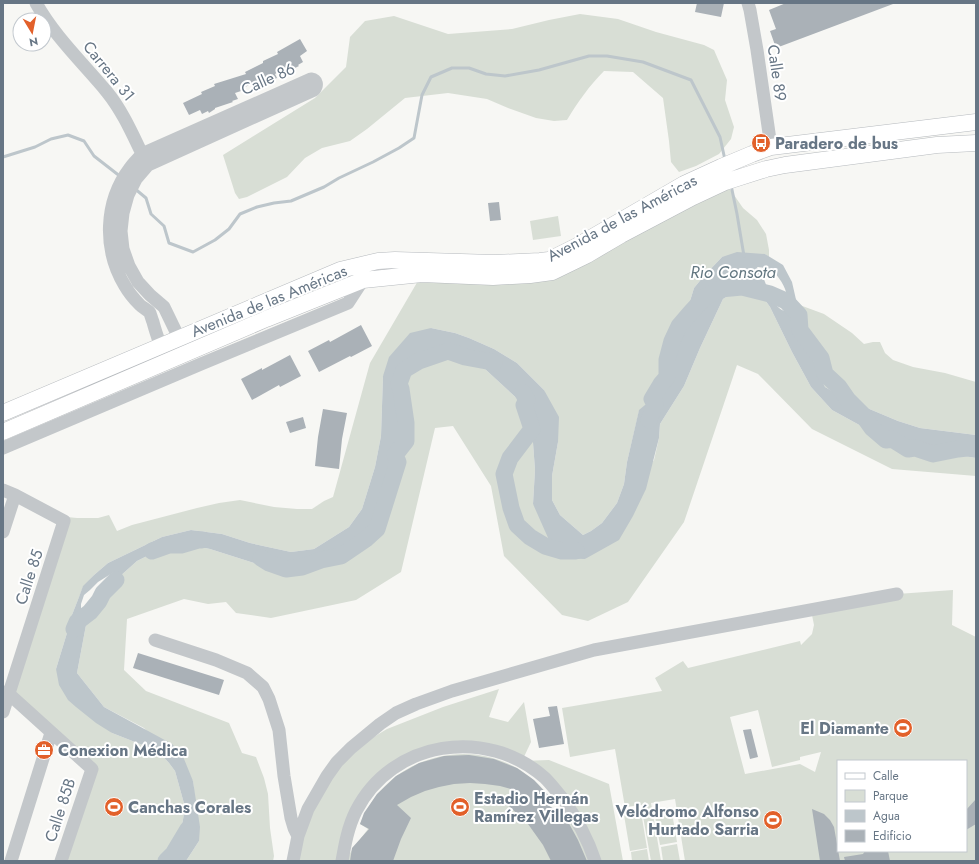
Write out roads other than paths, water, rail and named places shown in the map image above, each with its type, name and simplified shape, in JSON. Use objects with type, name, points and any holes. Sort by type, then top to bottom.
[{"type":"main road","name":"Avenida de las Américas","points":[[3,413],[170,344],[340,270],[378,261],[401,260],[494,263],[549,260],[577,246],[684,184],[721,167],[772,147],[976,122]]},
{"type":"main road","name":"Avenida de las Américas","points":[[3,432],[143,372],[170,344],[266,320],[363,280],[422,274],[494,277],[552,272],[587,255],[620,235],[693,197],[728,181],[766,169],[785,165],[937,145],[976,143]]},
{"type":"street","name":"Carrera 31","points":[[36,3],[64,43],[108,93],[125,117],[145,160]]},
{"type":"street","name":"Calle 89","points":[[748,3],[772,147]]},
{"type":"street","name":"Calle 86","points":[[170,344],[150,313],[139,304],[126,288],[115,266],[109,236],[110,212],[116,191],[123,177],[130,167],[161,152],[314,90],[317,86],[316,82],[311,79],[186,141]]},
{"type":"street","name":"Calle 86","points":[[145,160],[128,195],[123,213],[121,231],[123,249],[129,266],[138,282],[164,307],[172,323],[170,344]]},
{"type":"street","points":[[3,448],[348,303],[363,280]]},
{"type":"street","points":[[172,323],[172,330],[169,334],[162,336],[170,344],[201,364]]},
{"type":"street","points":[[3,532],[9,492]]},
{"type":"street","name":"Calle 85","points":[[3,712],[6,693],[64,520],[9,492]]},
{"type":"street","points":[[293,861],[298,836],[308,809],[337,762],[351,748],[380,724],[396,713],[416,704],[452,691],[594,650],[897,594]]},
{"type":"street","points":[[155,640],[216,660],[247,673],[263,687],[269,699],[279,730],[284,776],[291,818],[298,836]]},
{"type":"street","points":[[6,693],[52,733],[11,861]]},
{"type":"street","name":"Calle 85B","points":[[52,733],[92,769],[61,861]]},
{"type":"street","points":[[342,861],[350,823],[367,794],[381,778],[397,766],[416,756],[442,748],[469,746],[496,751],[522,761],[544,777],[552,785],[574,815],[582,829],[595,861]]},
{"type":"water","name":"Rio Consota","points":[[737,252],[765,254],[783,265],[792,282],[797,304],[800,330],[825,387],[848,400],[898,421],[920,428],[976,435],[976,458],[915,448],[863,427],[832,410],[811,387],[770,307],[758,290],[742,287],[723,299],[684,386],[660,424],[659,438],[646,489],[619,540],[585,559],[557,558],[533,504],[535,470],[532,429],[524,405],[473,358],[448,351],[430,350],[404,370],[399,384],[399,434],[392,479],[377,529],[366,539],[328,563],[318,566],[302,567],[270,567],[210,549],[196,546],[169,545],[137,561],[118,578],[86,625],[77,673],[104,707],[172,744],[182,754],[193,781],[200,827],[199,841],[186,861],[169,861],[179,845],[185,807],[175,771],[158,751],[112,733],[96,723],[68,700],[59,685],[56,669],[70,620],[83,586],[108,563],[162,537],[191,530],[222,534],[250,543],[291,552],[314,549],[349,527],[362,509],[375,467],[381,436],[383,376],[389,357],[410,333],[431,328],[455,333],[494,349],[517,363],[544,390],[559,417],[558,442],[552,476],[552,500],[560,515],[583,535],[591,531],[602,523],[617,503],[624,484],[627,462],[639,410],[652,399],[667,377],[694,288],[722,257]],"holes":[[[757,267],[772,271],[782,282],[786,294],[784,311],[776,305],[770,295],[762,274]],[[114,572],[102,596],[85,616],[81,612],[81,604],[84,595],[98,582]]]},
{"type":"waterway","points":[[134,188],[146,198],[151,214],[164,226],[169,243],[193,252],[215,240],[229,229],[240,214],[257,207],[291,201],[324,187],[399,148],[414,138],[422,95],[431,77],[452,68],[469,68],[486,74],[505,76],[539,70],[589,56],[607,56],[643,62],[691,80],[720,137],[725,160]]},
{"type":"waterway","points":[[3,157],[35,147],[51,139],[68,135],[84,141],[94,156],[121,177]]},
{"type":"waterway","points":[[731,185],[744,256]]},
{"type":"waterway","points":[[649,420],[655,404],[652,399],[667,377],[667,360],[672,341],[679,326],[704,298],[720,289],[742,287],[770,294],[786,301],[799,315],[800,330],[821,358],[825,374],[839,387],[872,428],[886,440],[892,439],[908,449],[915,448],[933,454],[976,447]]},
{"type":"waterway","points":[[261,558],[269,563],[286,569],[302,567],[321,560],[341,556],[366,539],[377,529],[398,462],[395,455],[406,441],[406,423],[399,384],[404,370],[419,361],[448,351],[465,357],[494,363]]},
{"type":"waterway","points":[[523,393],[527,400],[524,405],[532,429],[510,458],[504,474],[511,508],[517,525],[530,537],[545,546],[562,551],[576,551]]},
{"type":"waterway","points":[[152,551],[169,545],[181,545],[202,540]]},
{"type":"waterway","points":[[74,629],[77,622],[90,612],[99,601],[103,593],[116,580]]},
{"type":"waterway","points":[[166,861],[173,854],[188,829]]},
{"type":"place","name":"Paradero de bus","points":[[761,143]]},
{"type":"place","name":"El Diamante","points":[[903,728]]},
{"type":"place","name":"Conexion Médica","points":[[44,750]]},
{"type":"place","name":"Canchas Corales","points":[[114,807]]},
{"type":"place","name":"Estadio Hernán Ramírez Villegas","points":[[460,807]]},
{"type":"place","name":"Velódromo Alfonso Hurtado Sarria","points":[[773,820]]}]
